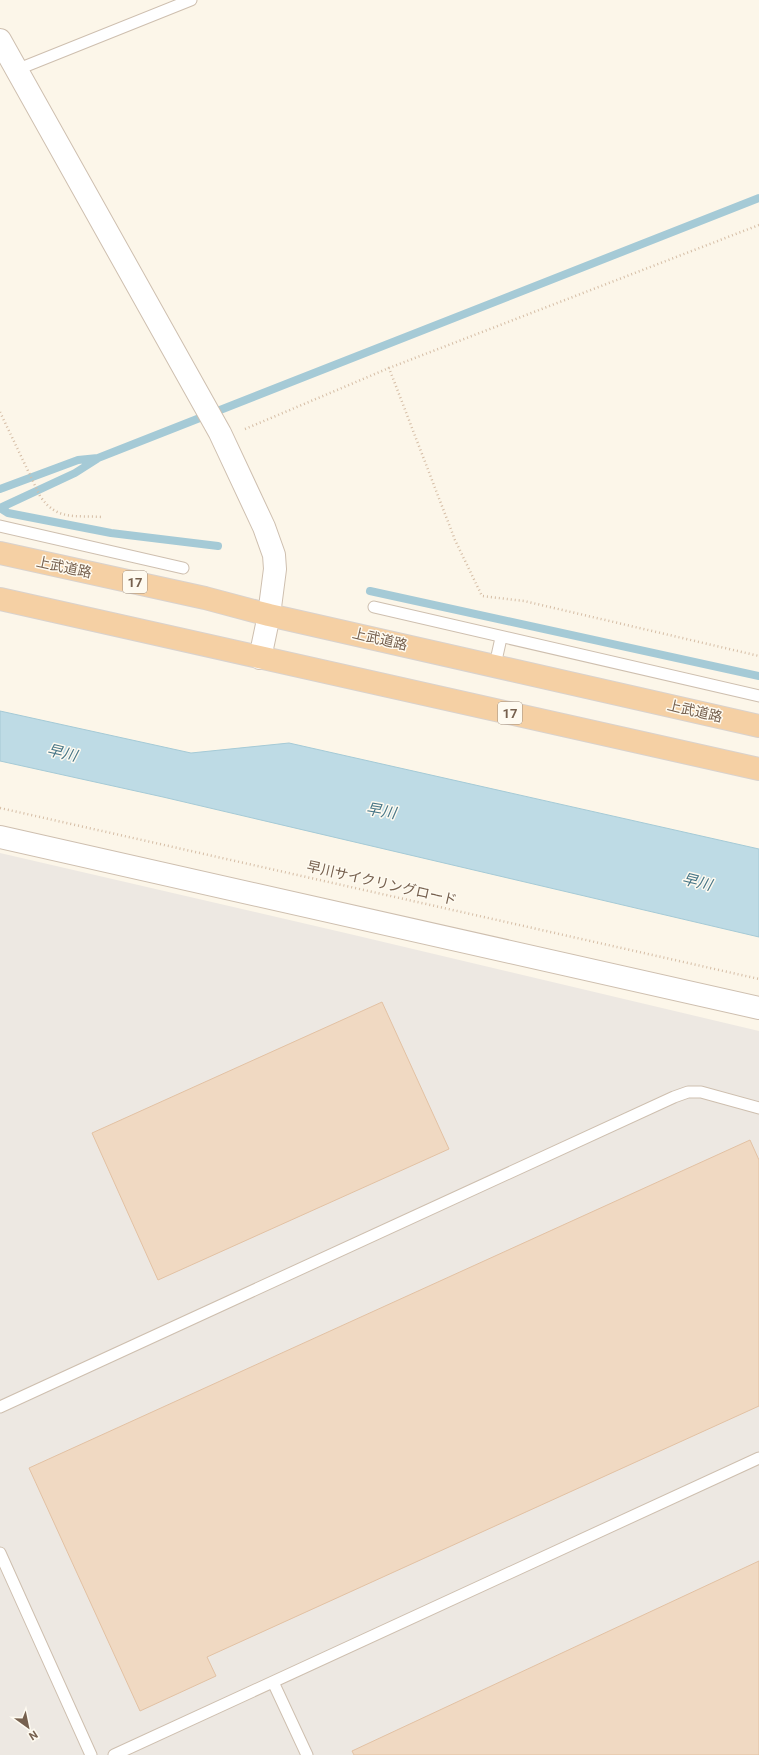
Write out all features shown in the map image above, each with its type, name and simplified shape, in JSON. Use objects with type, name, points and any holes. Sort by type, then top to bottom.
[{"type":"highway","name":"上武道路","points":[[0,553],[205,598],[269,615],[759,726]]},
{"type":"highway","name":"17","points":[[0,599],[759,769]]},
{"type":"street","points":[[0,40],[220,434],[264,527],[274,555],[274,579],[269,615],[260,658]]},
{"type":"street","points":[[0,837],[759,1008]]},
{"type":"lane","points":[[16,70],[191,0]]},
{"type":"lane","points":[[0,526],[183,568]]},
{"type":"lane","points":[[374,607],[501,638],[759,696]]},
{"type":"lane","points":[[494,665],[501,638]]},
{"type":"lane","points":[[0,1407],[674,1097],[688,1092],[701,1092],[759,1108]]},
{"type":"lane","points":[[114,1755],[759,1458]]},
{"type":"lane","points":[[0,1553],[91,1755]]},
{"type":"lane","points":[[273,1682],[307,1755]]},
{"type":"path","points":[[243,430],[389,368],[759,225]]},
{"type":"path","points":[[389,368],[455,540],[482,596],[524,601],[759,656]]},
{"type":"path","points":[[0,412],[40,496],[46,505],[61,515],[102,517]]},
{"type":"path","name":"早川サイクリングロード","points":[[0,808],[759,978]]},
{"type":"shaded area","points":[[0,853],[759,1031],[759,1755],[0,1755]]},
{"type":"water","name":"早川","points":[[0,711],[191,753],[289,743],[759,849],[759,937],[163,797],[0,761]]},
{"type":"building","points":[[382,1002],[449,1149],[158,1280],[92,1133]]},
{"type":"building","points":[[750,1140],[759,1160],[759,1406],[207,1657],[216,1676],[140,1711],[29,1468]]},
{"type":"building","points":[[759,1561],[759,1755],[354,1755],[352,1751]]},
{"type":"waterway","points":[[0,489],[78,460],[98,458],[759,198]]},
{"type":"waterway","points":[[0,508],[75,473],[97,459]]},
{"type":"waterway","points":[[0,508],[8,513],[111,533],[218,546]]},
{"type":"waterway","points":[[370,591],[759,676]]}]
